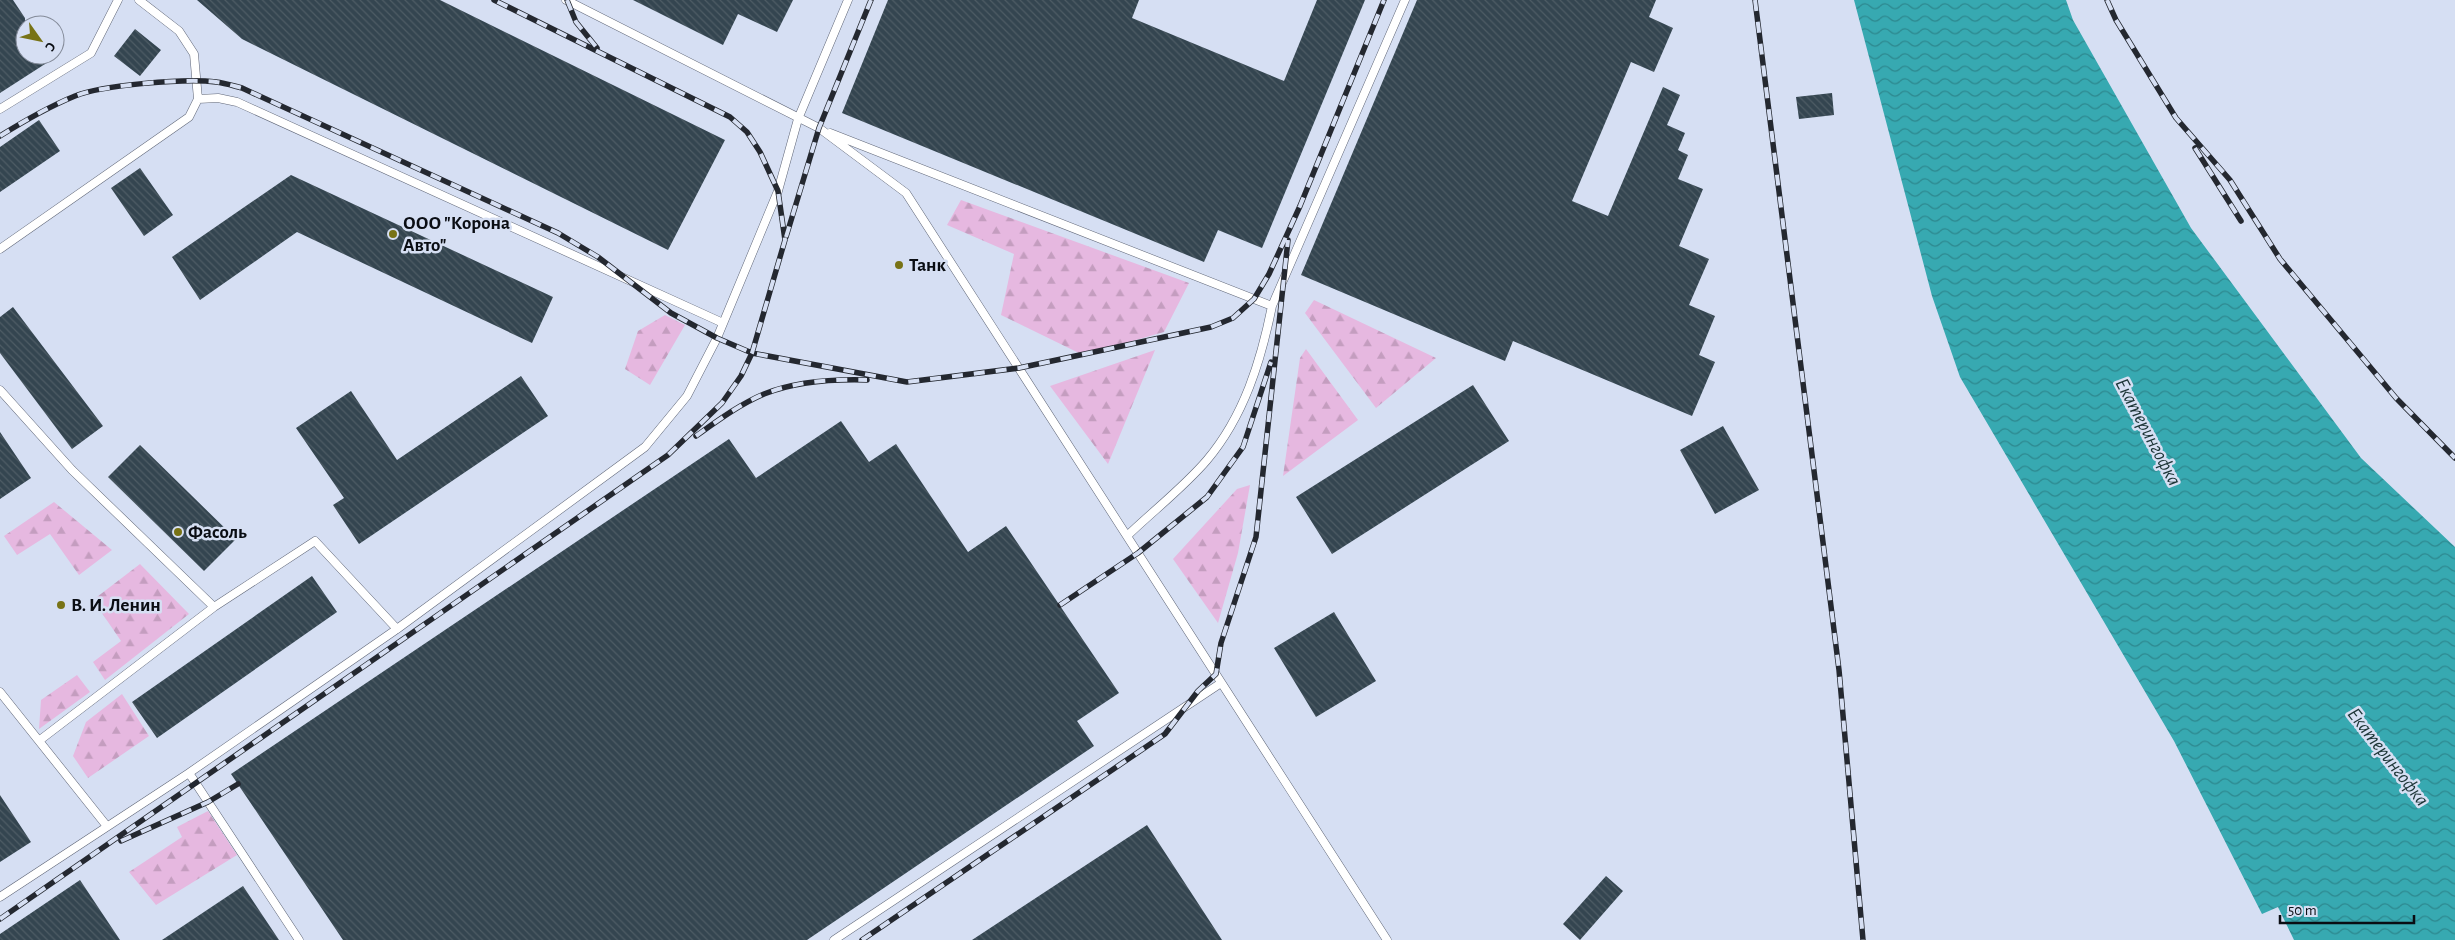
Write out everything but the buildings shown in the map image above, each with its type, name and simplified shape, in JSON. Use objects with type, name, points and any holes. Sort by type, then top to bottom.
[{"type":"lane","points":[[0,109],[91,53],[118,0]]},
{"type":"lane","points":[[0,249],[189,117],[198,99],[194,54],[179,31],[139,0]]},
{"type":"lane","points":[[566,0],[798,119],[1272,306]]},
{"type":"lane","points":[[0,897],[106,825],[189,773],[397,629],[645,447],[687,396],[723,323],[778,191],[798,119],[848,0]]},
{"type":"lane","points":[[1127,536],[1206,461],[1227,432],[1246,398],[1265,340],[1272,306],[1405,0]]},
{"type":"lane","points":[[198,99],[218,98],[237,102],[723,323]]},
{"type":"lane","points":[[819,128],[906,193],[1386,940]]},
{"type":"lane","points":[[0,390],[72,470],[214,607]]},
{"type":"lane","points":[[40,740],[214,607],[315,541],[397,629]]},
{"type":"lane","points":[[834,940],[1221,683]]},
{"type":"lane","points":[[0,692],[106,825]]},
{"type":"lane","points":[[189,773],[299,940]]},
{"type":"green space","points":[[961,200],[1189,283],[1164,332],[1083,355],[1001,315],[1014,254],[947,225]]},
{"type":"green space","points":[[1314,300],[1436,358],[1376,408],[1305,313]]},
{"type":"green space","points":[[665,315],[685,325],[650,385],[625,369],[638,331]]},
{"type":"green space","points":[[1306,349],[1358,420],[1283,476],[1300,358]]},
{"type":"green space","points":[[1155,350],[1108,464],[1050,386]]},
{"type":"green space","points":[[1250,485],[1238,553],[1218,623],[1173,559],[1237,489]]},
{"type":"green space","points":[[54,502],[112,550],[79,575],[50,534],[17,555],[4,536]]},
{"type":"green space","points":[[140,564],[189,614],[105,680],[93,662],[121,641],[93,600]]},
{"type":"green space","points":[[77,675],[90,692],[39,729],[41,700]]},
{"type":"green space","points":[[122,694],[149,736],[88,778],[73,756],[86,722]]},
{"type":"green space","points":[[208,811],[237,855],[156,905],[129,872],[182,837],[177,827]]},
{"type":"water","name":"Екатерингофка","points":[[1854,0],[2066,0],[2073,20],[2191,228],[2361,458],[2455,547],[2455,940],[2294,940],[2278,907],[2262,914],[2174,741],[1960,377],[1932,296]]},
{"type":"railway","points":[[0,919],[668,455],[722,403],[741,376],[752,353],[785,240],[778,191],[760,152],[747,132],[730,117],[494,0]]},
{"type":"railway","points":[[567,0],[576,22],[597,48]]},
{"type":"railway","points":[[786,237],[819,128],[871,0]]},
{"type":"railway","points":[[0,136],[36,114],[65,100],[88,92],[144,83],[185,81],[216,82],[242,88],[558,233],[598,257],[671,313],[717,338],[752,353],[907,382],[1019,368],[1211,327],[1233,318],[1254,299],[1269,274],[1300,206],[1384,0]]},
{"type":"railway","points":[[1755,0],[1839,670],[1863,940]]},
{"type":"railway","points":[[2107,0],[2116,20],[2176,118],[2230,180],[2280,259],[2396,398],[2455,458]]},
{"type":"railway","points":[[2195,148],[2241,221]]},
{"type":"railway","points":[[862,940],[1165,734],[1198,691],[1216,674],[1221,643],[1256,537],[1288,240]]},
{"type":"railway","points":[[1060,605],[1138,553],[1207,497],[1243,447],[1271,362]]},
{"type":"railway","points":[[696,436],[729,413],[764,394],[789,386],[815,382],[867,380]]},
{"type":"railway","points":[[121,841],[208,802],[238,784]]},
{"type":"place","name":"ООО \"Корона Авто\"","points":[[393,234]]},
{"type":"place","name":"Танк","points":[[899,265]]},
{"type":"place","name":"Фасоль","points":[[178,532]]},
{"type":"place","name":"В. И. Ленин","points":[[61,605]]}]
